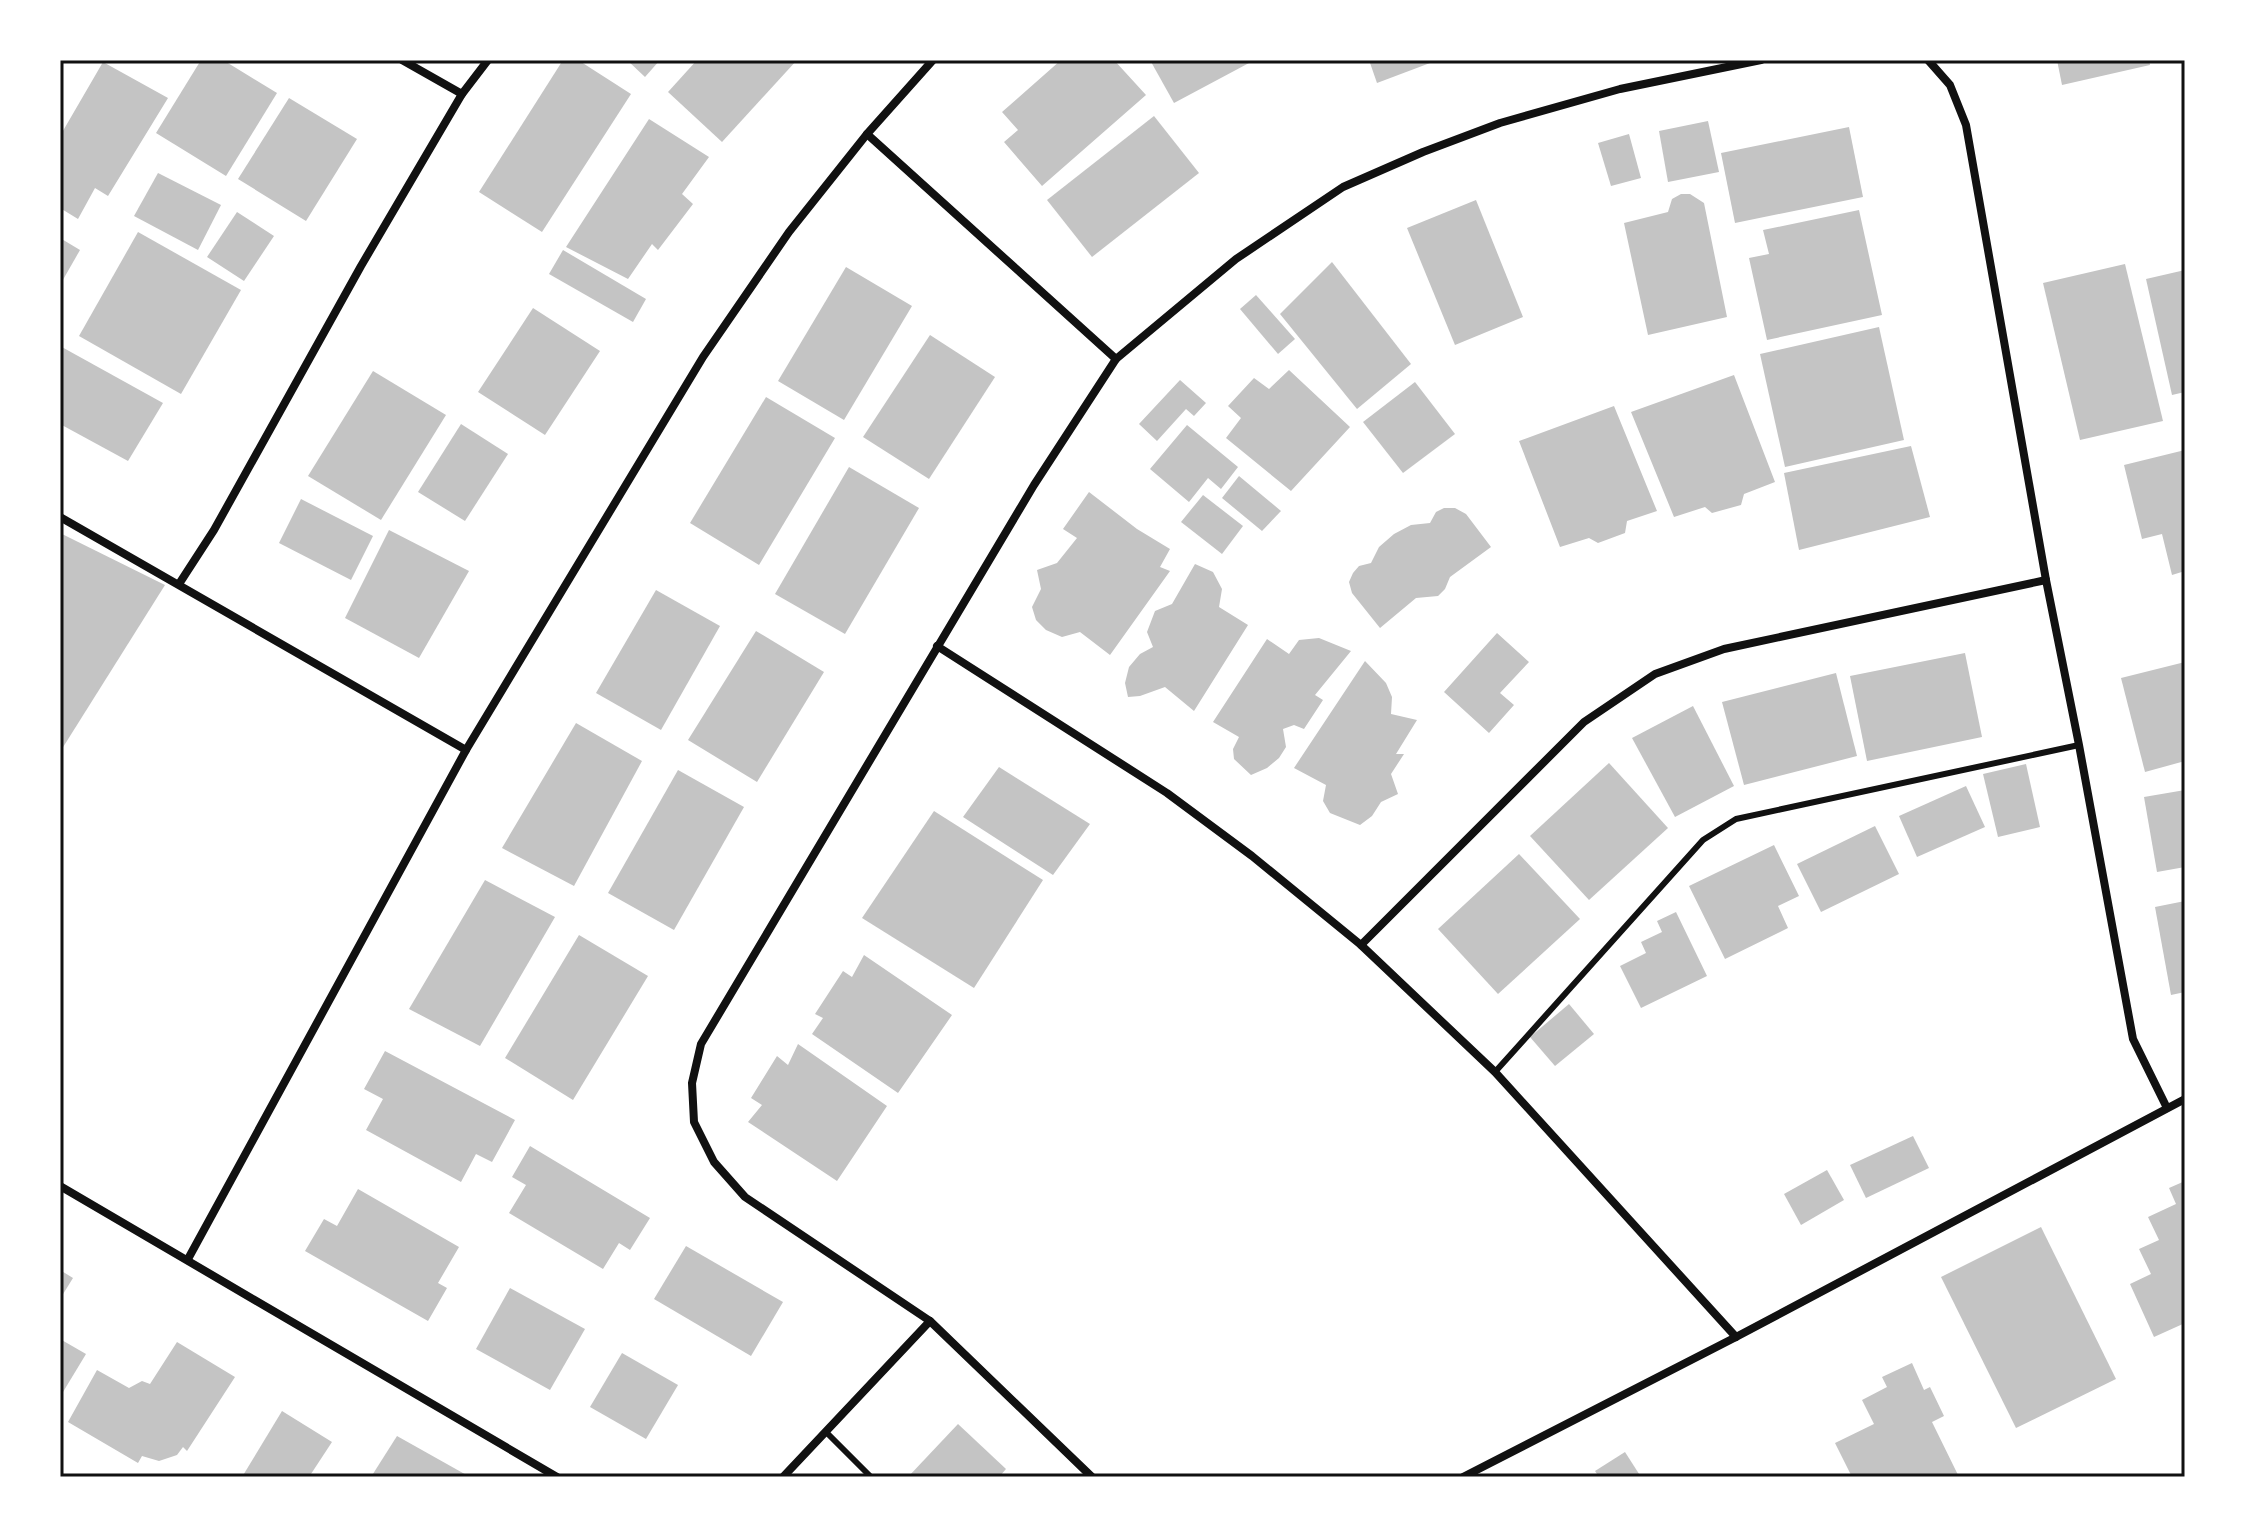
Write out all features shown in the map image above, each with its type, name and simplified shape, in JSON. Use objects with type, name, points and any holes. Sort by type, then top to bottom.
[{"type":"street","points":[[402,60],[462,94]]},
{"type":"street","points":[[179,584],[214,530],[361,266],[462,94],[488,60]]},
{"type":"street","points":[[188,1259],[466,750],[703,357],[789,232],[867,134],[933,60]]},
{"type":"street","points":[[1092,1477],[930,1321],[745,1197],[714,1162],[694,1122],[692,1083],[701,1044],[1034,485],[1116,359],[1236,259],[1343,187],[1500,123],[1620,89],[1761,60]]},
{"type":"street","points":[[1929,61],[1950,85],[1966,125],[2046,580],[2133,1039],[2167,1108]]},
{"type":"street","points":[[867,134],[1116,359]]},
{"type":"street","points":[[60,517],[346,684],[466,750]]},
{"type":"street","points":[[1361,945],[1584,722],[1655,674],[1724,649],[2046,580]]},
{"type":"street","points":[[937,646],[1167,793],[1252,856],[1361,945],[1495,1072],[1736,1337]]},
{"type":"street","points":[[1463,1477],[1736,1337],[2185,1099]]},
{"type":"street","points":[[60,1186],[557,1477]]},
{"type":"street","points":[[783,1477],[930,1321]]},
{"type":"lane","points":[[1495,1072],[1703,840],[1736,819],[2079,745]]},
{"type":"lane","points":[[826,1432],[871,1477]]},
{"type":"building","points":[[201,60],[223,60],[277,93],[226,176],[156,133]]},
{"type":"building","points":[[563,60],[578,60],[631,94],[542,232],[479,192]]},
{"type":"building","points":[[627,60],[660,60],[645,77]]},
{"type":"building","points":[[697,60],[797,60],[722,142],[668,92]]},
{"type":"building","points":[[1061,60],[1114,60],[1146,95],[1042,186],[1004,142],[1018,130],[1002,112]]},
{"type":"building","points":[[1150,60],[1249,60],[1249,63],[1174,103]]},
{"type":"building","points":[[1369,60],[1438,60],[1377,83]]},
{"type":"building","points":[[2057,60],[2149,60],[2150,65],[2062,85]]},
{"type":"building","points":[[103,62],[168,98],[108,196],[95,188],[78,219],[60,208],[60,136]]},
{"type":"building","points":[[289,98],[357,139],[306,221],[238,179]]},
{"type":"building","points":[[1154,116],[1199,173],[1092,257],[1047,200]]},
{"type":"building","points":[[649,119],[709,157],[682,194],[693,204],[658,250],[652,244],[628,279],[566,247]]},
{"type":"building","points":[[1708,121],[1719,172],[1668,182],[1659,131]]},
{"type":"building","points":[[1849,127],[1863,197],[1735,223],[1721,153]]},
{"type":"building","points":[[1629,134],[1641,178],[1611,186],[1598,143]]},
{"type":"building","points":[[158,173],[221,205],[198,250],[134,216]]},
{"type":"building","points":[[1681,194],[1690,194],[1704,203],[1727,317],[1648,335],[1624,223],[1668,212],[1672,199]]},
{"type":"building","points":[[1476,200],[1523,317],[1455,345],[1407,228]]},
{"type":"building","points":[[1859,210],[1882,315],[1767,340],[1749,258],[1769,254],[1763,230]]},
{"type":"building","points":[[237,212],[274,236],[244,281],[207,257]]},
{"type":"building","points":[[138,232],[241,290],[181,394],[79,336]]},
{"type":"building","points":[[60,238],[80,250],[60,285]]},
{"type":"building","points":[[563,250],[646,299],[633,322],[549,274]]},
{"type":"building","points":[[1332,262],[1411,364],[1357,409],[1280,314]]},
{"type":"building","points":[[2125,264],[2163,421],[2080,440],[2043,283]]},
{"type":"building","points":[[846,267],[912,306],[844,420],[778,381]]},
{"type":"building","points":[[2185,270],[2185,392],[2172,395],[2146,279]]},
{"type":"building","points":[[1256,295],[1295,339],[1278,354],[1240,309]]},
{"type":"building","points":[[533,308],[600,351],[545,435],[478,392]]},
{"type":"building","points":[[1879,327],[1904,440],[1785,467],[1760,354]]},
{"type":"building","points":[[930,335],[995,377],[929,479],[863,437]]},
{"type":"building","points":[[60,346],[163,403],[128,461],[60,424]]},
{"type":"building","points":[[1289,370],[1350,427],[1291,491],[1226,438],[1241,418],[1228,406],[1254,378],[1269,389]]},
{"type":"building","points":[[373,371],[446,415],[381,520],[308,476]]},
{"type":"building","points":[[1734,375],[1775,482],[1744,494],[1741,505],[1712,513],[1705,507],[1674,517],[1631,412]]},
{"type":"building","points":[[1180,380],[1206,403],[1194,416],[1186,409],[1157,441],[1139,424]]},
{"type":"building","points":[[1415,382],[1455,434],[1403,473],[1363,422]]},
{"type":"building","points":[[766,397],[835,438],[759,565],[690,523]]},
{"type":"building","points":[[1614,406],[1657,511],[1627,521],[1625,533],[1598,543],[1589,538],[1560,547],[1519,441]]},
{"type":"building","points":[[461,424],[508,454],[465,521],[418,492]]},
{"type":"building","points":[[1187,425],[1238,467],[1221,489],[1208,478],[1189,502],[1150,469]]},
{"type":"building","points":[[1911,446],[1930,517],[1799,550],[1784,473]]},
{"type":"building","points":[[2185,450],[2185,571],[2172,575],[2162,534],[2142,539],[2124,465]]},
{"type":"building","points":[[849,467],[919,508],[845,634],[775,594]]},
{"type":"building","points":[[1239,476],[1281,511],[1262,531],[1222,498]]},
{"type":"building","points":[[1089,492],[1137,529],[1170,549],[1160,567],[1170,571],[1110,655],[1080,632],[1062,637],[1046,630],[1036,620],[1032,607],[1041,589],[1037,570],[1057,563],[1077,538],[1063,529]]},
{"type":"building","points":[[1203,495],[1243,526],[1222,554],[1181,522]]},
{"type":"building","points":[[301,499],[373,536],[351,580],[279,543]]},
{"type":"building","points":[[1455,508],[1466,514],[1491,547],[1450,577],[1438,596],[1416,598],[1380,628],[1352,593],[1349,582],[1353,573],[1359,566],[1371,563],[1379,547],[1394,534],[1411,525],[1430,523],[1436,512]]},
{"type":"building","points":[[389,530],[469,571],[419,658],[345,618]]},
{"type":"building","points":[[60,533],[165,585],[60,752]]},
{"type":"building","points":[[1195,564],[1213,572],[1222,589],[1219,607],[1248,625],[1194,711],[1165,687],[1128,697],[1125,683],[1129,667],[1140,654],[1153,647],[1147,632],[1155,611],[1172,604]]},
{"type":"building","points":[[656,590],[720,626],[661,730],[596,693]]},
{"type":"building","points":[[756,631],[824,672],[757,782],[688,740]]},
{"type":"building","points":[[1497,633],[1529,662],[1500,693],[1514,705],[1489,733],[1444,692]]},
{"type":"building","points":[[1319,638],[1351,651],[1315,695],[1323,700],[1304,729],[1294,725],[1283,729],[1286,747],[1279,758],[1251,775],[1234,759],[1233,749],[1239,737],[1213,722],[1267,639],[1289,654],[1299,640]]},
{"type":"building","points":[[1965,653],[1982,737],[1867,761],[1850,676]]},
{"type":"building","points":[[1365,661],[1386,683],[1392,697],[1391,714],[1417,720],[1396,754],[1404,754],[1391,774],[1398,794],[1381,802],[1372,816],[1360,825],[1330,813],[1323,801],[1326,785],[1294,768]]},
{"type":"building","points":[[2185,662],[2185,761],[2145,772],[2121,678]]},
{"type":"building","points":[[1836,673],[1857,756],[1744,785],[1722,702]]},
{"type":"building","points":[[1693,706],[1734,786],[1675,817],[1632,738]]},
{"type":"building","points":[[576,723],[642,761],[574,886],[502,848]]},
{"type":"building","points":[[1609,763],[1668,828],[1589,900],[1530,836]]},
{"type":"building","points":[[2026,764],[2040,827],[1998,837],[1983,774]]},
{"type":"building","points":[[999,767],[1090,824],[1053,875],[963,817]]},
{"type":"building","points":[[678,770],[744,807],[674,930],[608,893]]},
{"type":"building","points":[[1966,786],[1985,827],[1917,857],[1899,816]]},
{"type":"building","points":[[2185,790],[2185,867],[2157,872],[2144,797]]},
{"type":"building","points":[[934,811],[1043,880],[974,988],[862,918]]},
{"type":"building","points":[[1875,826],[1899,874],[1821,912],[1797,864]]},
{"type":"building","points":[[1774,845],[1799,896],[1778,906],[1788,928],[1725,959],[1689,886]]},
{"type":"building","points":[[1519,854],[1580,919],[1498,994],[1438,929]]},
{"type":"building","points":[[485,880],[555,917],[480,1046],[409,1009]]},
{"type":"building","points":[[2185,901],[2185,992],[2171,995],[2155,907]]},
{"type":"building","points":[[1676,912],[1707,976],[1641,1008],[1620,966],[1646,953],[1641,942],[1662,932],[1657,921]]},
{"type":"building","points":[[579,935],[648,976],[573,1100],[505,1058]]},
{"type":"building","points":[[864,955],[952,1015],[898,1093],[812,1034],[823,1018],[815,1014],[843,971],[852,977]]},
{"type":"building","points":[[1569,1004],[1594,1034],[1555,1066],[1530,1037]]},
{"type":"building","points":[[798,1044],[887,1106],[837,1181],[748,1122],[762,1105],[751,1098],[777,1056],[788,1065]]},
{"type":"building","points":[[385,1051],[515,1120],[492,1162],[476,1154],[461,1182],[366,1130],[383,1099],[364,1089]]},
{"type":"building","points":[[1913,1136],[1929,1168],[1866,1198],[1850,1165]]},
{"type":"building","points":[[530,1146],[650,1218],[630,1250],[619,1243],[603,1269],[509,1213],[526,1185],[512,1177]]},
{"type":"building","points":[[1827,1170],[1844,1200],[1801,1225],[1784,1194]]},
{"type":"building","points":[[2185,1181],[2185,1323],[2154,1337],[2130,1284],[2151,1274],[2139,1249],[2159,1240],[2148,1217],[2176,1204],[2169,1188]]},
{"type":"building","points":[[358,1189],[459,1247],[438,1283],[447,1288],[428,1321],[305,1251],[324,1219],[337,1226]]},
{"type":"building","points":[[2041,1227],[2116,1379],[2016,1428],[1941,1277]]},
{"type":"building","points":[[686,1246],[783,1302],[751,1356],[654,1299]]},
{"type":"building","points":[[60,1270],[73,1278],[60,1299]]},
{"type":"building","points":[[510,1288],[585,1329],[550,1390],[476,1349]]},
{"type":"building","points":[[60,1339],[86,1354],[60,1397]]},
{"type":"building","points":[[177,1342],[235,1377],[187,1451],[183,1447],[177,1455],[159,1461],[142,1456],[138,1463],[68,1422],[97,1370],[129,1388],[142,1381],[150,1384]]},
{"type":"building","points":[[622,1353],[678,1385],[646,1439],[590,1407]]},
{"type":"building","points":[[1912,1363],[1924,1390],[1930,1387],[1944,1416],[1932,1422],[1959,1477],[1852,1477],[1835,1443],[1874,1424],[1862,1400],[1887,1387],[1882,1377]]},
{"type":"building","points":[[282,1411],[332,1442],[309,1477],[242,1477]]},
{"type":"building","points":[[958,1424],[1006,1469],[999,1477],[908,1477]]},
{"type":"building","points":[[397,1436],[470,1477],[371,1477]]},
{"type":"building","points":[[1625,1452],[1641,1477],[1599,1477],[1595,1471]]}]
